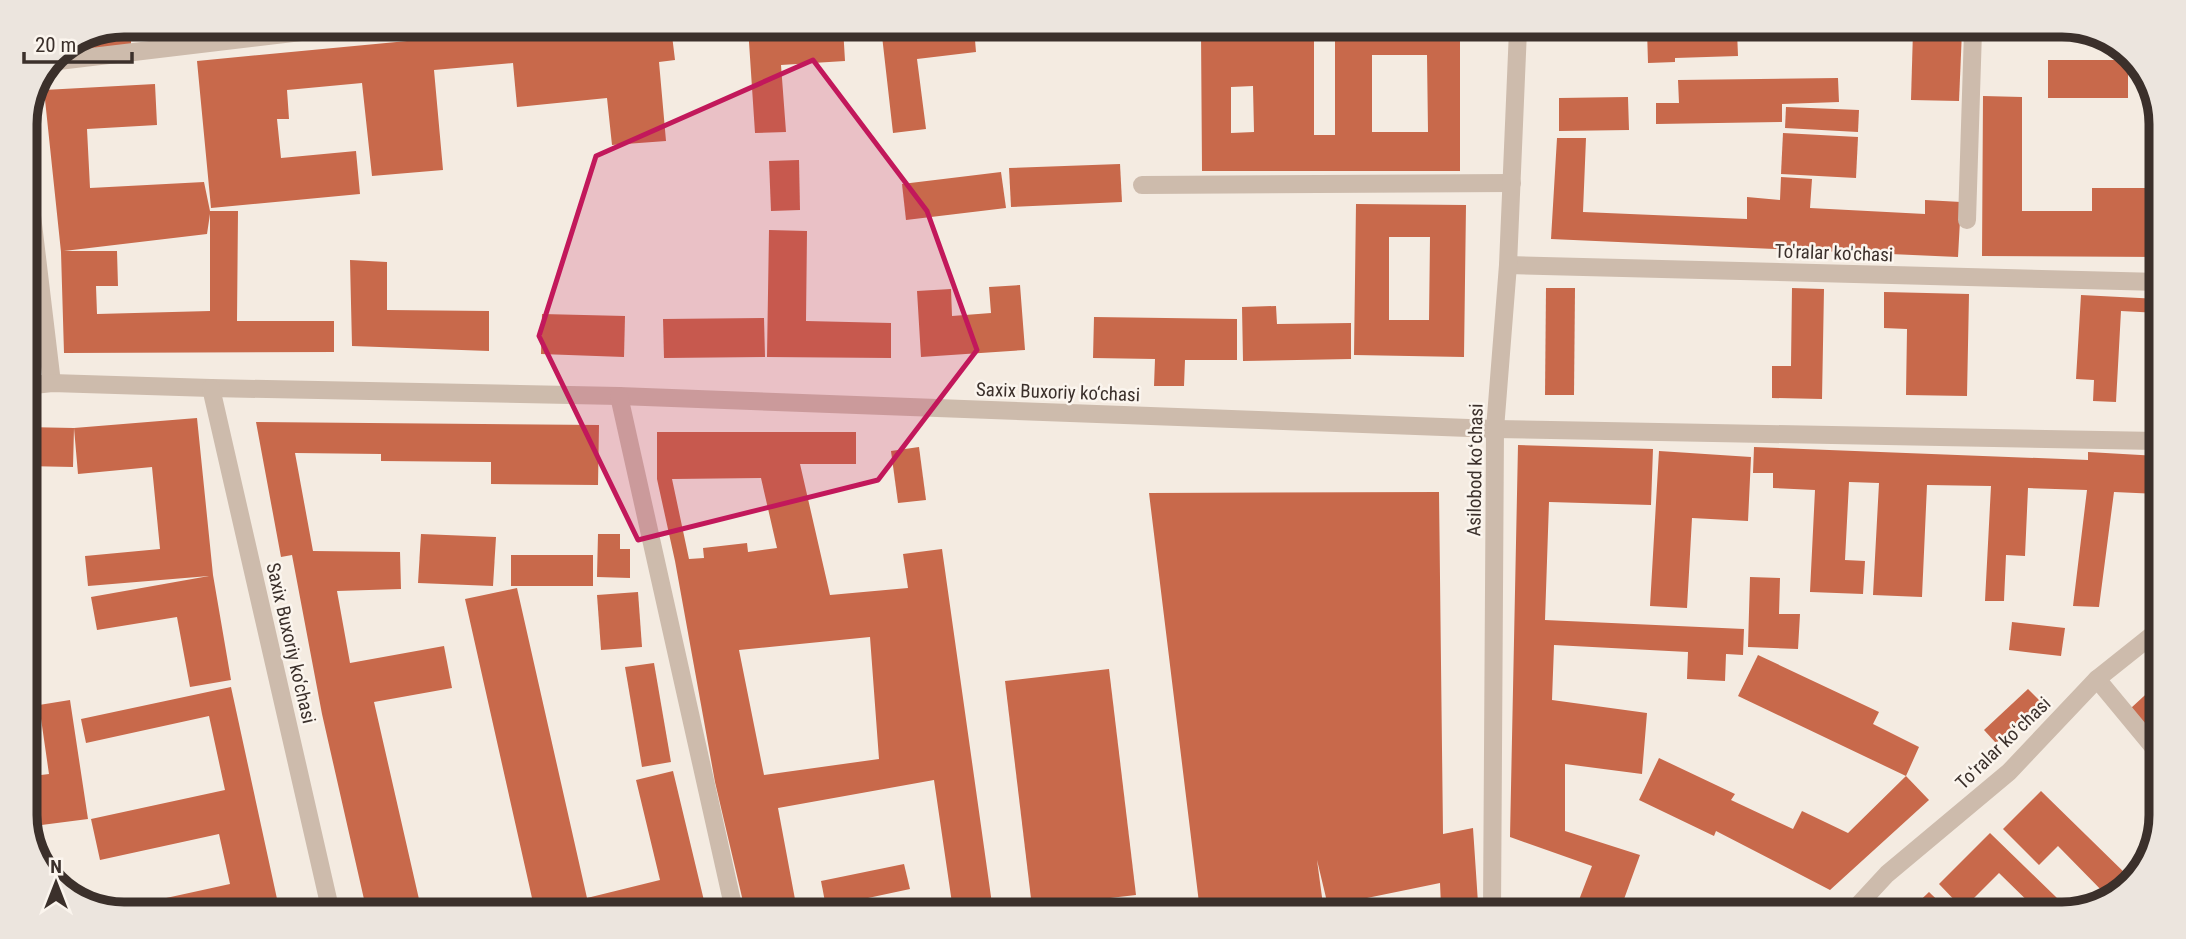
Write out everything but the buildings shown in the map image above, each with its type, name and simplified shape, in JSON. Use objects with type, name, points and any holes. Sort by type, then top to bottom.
[{"type":"street","points":[[64,60],[259,37]]},
{"type":"street","name":"Asilobod koʻchasi","points":[[1492,902],[1495,429],[1508,265],[1518,37]]},
{"type":"street","points":[[1967,220],[1973,37]]},
{"type":"street","points":[[1142,185],[1512,183]]},
{"type":"street","points":[[37,259],[52,383]]},
{"type":"street","name":"To'ralar ko'chasi","points":[[1508,265],[2149,282]]},
{"type":"street","name":"Saxix Buxoriy ko‘chasi","points":[[37,385],[619,396],[1495,429],[2149,441]]},
{"type":"street","name":"Saxix Buxoriy ko‘chasi","points":[[211,388],[329,902]]},
{"type":"street","points":[[619,396],[732,902]]},
{"type":"street","name":"Toʻralar koʻchasi","points":[[1861,902],[1887,874],[2010,772],[2097,679],[2149,638]]},
{"type":"street","points":[[2097,679],[2149,742]]},
{"type":"highlighted area","points":[[813,60],[927,211],[977,350],[878,480],[638,540],[539,336],[596,156]]}]
